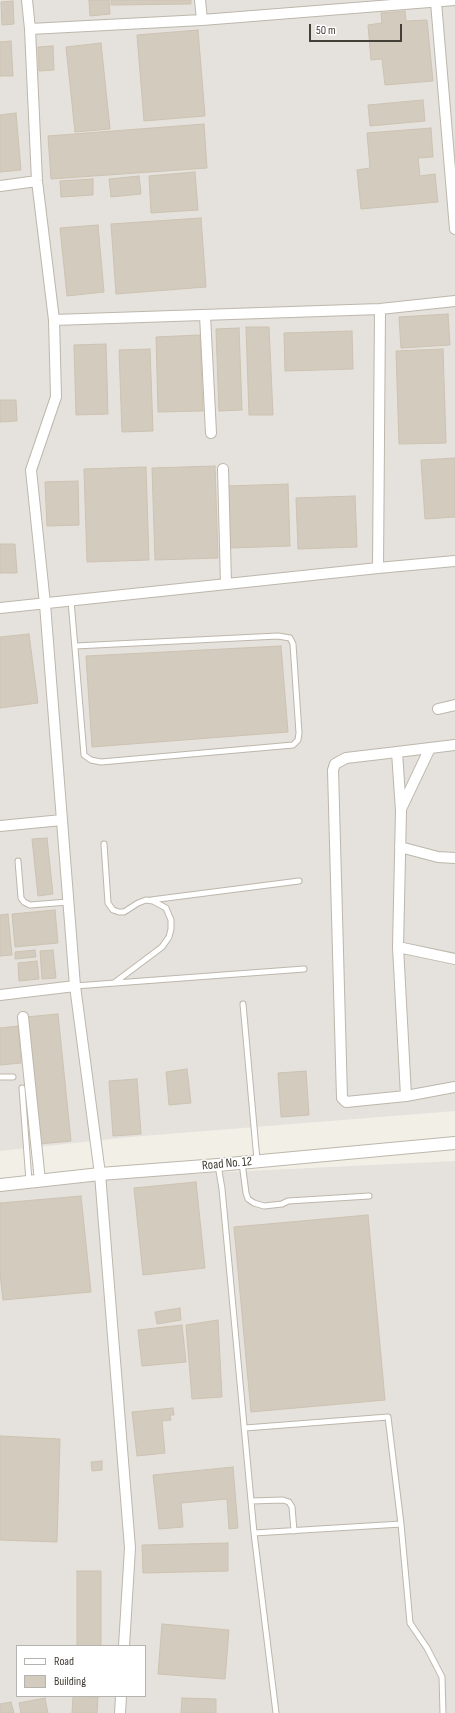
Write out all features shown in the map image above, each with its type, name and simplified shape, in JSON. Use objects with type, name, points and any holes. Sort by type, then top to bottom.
[{"type":"street","points":[[27,0],[30,29],[37,181],[54,320],[56,397],[31,470],[45,604],[75,986],[100,1174],[130,1548],[124,1645]]},
{"type":"street","points":[[200,0],[202,20]]},
{"type":"street","points":[[30,29],[202,20],[455,0]]},
{"type":"street","points":[[436,2],[455,229]]},
{"type":"street","points":[[0,186],[37,181]]},
{"type":"street","points":[[54,320],[380,309],[455,301]]},
{"type":"street","points":[[378,568],[380,309]]},
{"type":"street","points":[[205,315],[211,434]]},
{"type":"street","points":[[223,469],[226,584]]},
{"type":"street","points":[[0,608],[455,561]]},
{"type":"street","points":[[438,709],[455,705]]},
{"type":"street","points":[[455,745],[346,758],[335,764],[333,770],[342,1098],[346,1102],[406,1096],[455,1087]]},
{"type":"street","points":[[400,811],[430,748]]},
{"type":"street","points":[[397,752],[400,811],[398,947],[406,1096]]},
{"type":"street","points":[[0,826],[62,820]]},
{"type":"street","points":[[400,847],[438,857],[455,858]]},
{"type":"street","points":[[398,947],[455,959]]},
{"type":"street","points":[[0,995],[75,986]]},
{"type":"street","points":[[23,1017],[35,1182]]},
{"type":"street","name":"Road No. 12","points":[[0,1185],[100,1174],[257,1162],[455,1143]]},
{"type":"street","points":[[120,1713],[121,1697]]},
{"type":"lane","points":[[71,601],[84,755],[91,760],[101,762],[293,744],[298,740],[299,733],[293,644],[290,638],[278,636],[75,646]]},
{"type":"lane","points":[[104,844],[108,903],[113,910],[119,912],[124,912],[146,900],[299,881]]},
{"type":"lane","points":[[18,860],[21,898],[24,902],[30,905],[68,902]]},
{"type":"lane","points":[[114,983],[162,947],[168,937],[171,929],[169,913],[160,904],[146,900]]},
{"type":"lane","points":[[75,986],[304,969]]},
{"type":"lane","points":[[243,1004],[257,1162]]},
{"type":"lane","points":[[0,1077],[13,1077]]},
{"type":"lane","points":[[22,1088],[35,1182]]},
{"type":"lane","points":[[242,1163],[248,1199],[254,1203],[264,1206],[282,1204],[288,1201],[369,1196]]},
{"type":"lane","points":[[218,1165],[223,1197],[254,1533],[276,1713]]},
{"type":"lane","points":[[245,1428],[388,1417],[401,1524],[410,1623],[427,1648],[442,1676],[443,1713]]},
{"type":"lane","points":[[251,1502],[283,1500],[289,1502],[292,1507],[294,1531]]},
{"type":"lane","points":[[254,1533],[401,1524]]},
{"type":"shaded area","points":[[0,0],[455,0],[455,1111],[130,1137],[0,1151]]},
{"type":"shaded area","points":[[455,1161],[455,1713],[0,1713],[0,1190],[103,1178]]},
{"type":"building","points":[[89,0],[109,0],[110,14],[90,16]]},
{"type":"building","points":[[111,0],[191,0],[191,4],[111,5]]},
{"type":"building","points":[[13,1],[14,24],[2,25],[1,2]]},
{"type":"building","points":[[405,11],[406,21],[427,20],[433,81],[385,85],[382,59],[371,60],[368,25],[382,23],[381,13]]},
{"type":"building","points":[[198,30],[205,116],[144,121],[137,35]]},
{"type":"building","points":[[11,41],[13,76],[0,76],[0,42]]},
{"type":"building","points":[[101,43],[110,129],[75,132],[66,47]]},
{"type":"building","points":[[53,46],[54,70],[39,71],[38,47]]},
{"type":"building","points":[[423,100],[425,121],[370,126],[368,105]]},
{"type":"building","points":[[16,113],[21,170],[0,172],[0,115]]},
{"type":"building","points":[[204,124],[207,168],[51,179],[48,136]]},
{"type":"building","points":[[431,128],[433,157],[418,158],[420,176],[435,174],[438,202],[361,209],[357,170],[370,168],[367,133]]},
{"type":"building","points":[[195,172],[198,210],[151,213],[149,176]]},
{"type":"building","points":[[139,176],[141,194],[111,197],[109,179]]},
{"type":"building","points":[[93,179],[93,195],[61,197],[60,181]]},
{"type":"building","points":[[201,218],[206,287],[116,294],[111,224]]},
{"type":"building","points":[[98,225],[104,292],[67,296],[60,228]]},
{"type":"building","points":[[448,314],[450,345],[401,348],[399,317]]},
{"type":"building","points":[[246,327],[269,327],[273,415],[249,415]]},
{"type":"building","points":[[239,328],[242,410],[219,411],[216,329]]},
{"type":"building","points":[[352,331],[353,369],[285,371],[284,333]]},
{"type":"building","points":[[200,335],[203,411],[158,412],[156,337]]},
{"type":"building","points":[[106,344],[108,414],[76,415],[74,345]]},
{"type":"building","points":[[150,349],[153,431],[122,432],[119,350]]},
{"type":"building","points":[[443,349],[446,443],[399,444],[396,351]]},
{"type":"building","points":[[0,400],[16,400],[17,421],[0,422]]},
{"type":"building","points":[[455,458],[455,517],[425,519],[421,460]]},
{"type":"building","points":[[215,466],[218,558],[155,560],[152,468]]},
{"type":"building","points":[[146,467],[149,560],[87,562],[84,469]]},
{"type":"building","points":[[78,481],[79,525],[47,526],[45,482]]},
{"type":"building","points":[[288,484],[290,546],[230,548],[228,486]]},
{"type":"building","points":[[355,496],[357,547],[298,549],[296,498]]},
{"type":"building","points":[[0,544],[15,544],[17,573],[0,573]]},
{"type":"building","points":[[29,634],[38,703],[0,708],[0,637]]},
{"type":"building","points":[[281,646],[288,732],[92,747],[86,656]]},
{"type":"building","points":[[47,838],[53,894],[38,896],[32,839]]},
{"type":"building","points":[[55,910],[58,943],[15,947],[12,914]]},
{"type":"building","points":[[8,914],[12,955],[0,956],[0,915]]},
{"type":"building","points":[[35,950],[36,957],[15,959],[15,952]]},
{"type":"building","points":[[53,950],[56,978],[42,979],[40,951]]},
{"type":"building","points":[[37,961],[39,979],[19,981],[18,963]]},
{"type":"building","points":[[58,1014],[71,1141],[39,1144],[26,1017]]},
{"type":"building","points":[[18,1026],[21,1063],[0,1065],[0,1028]]},
{"type":"building","points":[[187,1069],[191,1103],[169,1105],[166,1072]]},
{"type":"building","points":[[306,1071],[309,1115],[281,1117],[278,1073]]},
{"type":"building","points":[[137,1079],[141,1134],[113,1136],[109,1081]]},
{"type":"building","points":[[196,1182],[205,1268],[143,1275],[134,1188]]},
{"type":"building","points":[[81,1196],[91,1292],[3,1300],[0,1274],[0,1203]]},
{"type":"building","points":[[368,1215],[385,1400],[251,1412],[234,1227]]},
{"type":"building","points":[[180,1308],[181,1320],[157,1324],[155,1312]]},
{"type":"building","points":[[218,1320],[222,1397],[192,1399],[186,1325]]},
{"type":"building","points":[[182,1325],[186,1362],[142,1366],[138,1330]]},
{"type":"building","points":[[173,1408],[174,1415],[170,1415],[171,1420],[162,1421],[165,1453],[137,1456],[132,1412]]},
{"type":"building","points":[[0,1436],[60,1439],[57,1542],[0,1540]]},
{"type":"building","points":[[102,1461],[102,1470],[92,1471],[91,1462]]},
{"type":"building","points":[[233,1467],[238,1528],[229,1529],[227,1499],[181,1503],[183,1527],[159,1529],[153,1475]]},
{"type":"building","points":[[228,1543],[228,1571],[143,1573],[142,1545]]},
{"type":"building","points":[[77,1571],[101,1571],[101,1645],[77,1645]]},
{"type":"building","points":[[162,1624],[229,1630],[225,1679],[158,1674]]},
{"type":"building","points":[[73,1697],[98,1697],[97,1713],[72,1713]]},
{"type":"building","points":[[45,1698],[48,1713],[21,1713],[19,1703]]},
{"type":"building","points":[[182,1698],[216,1699],[216,1713],[181,1713]]},
{"type":"building","points":[[11,1702],[14,1713],[0,1713],[0,1704]]}]
